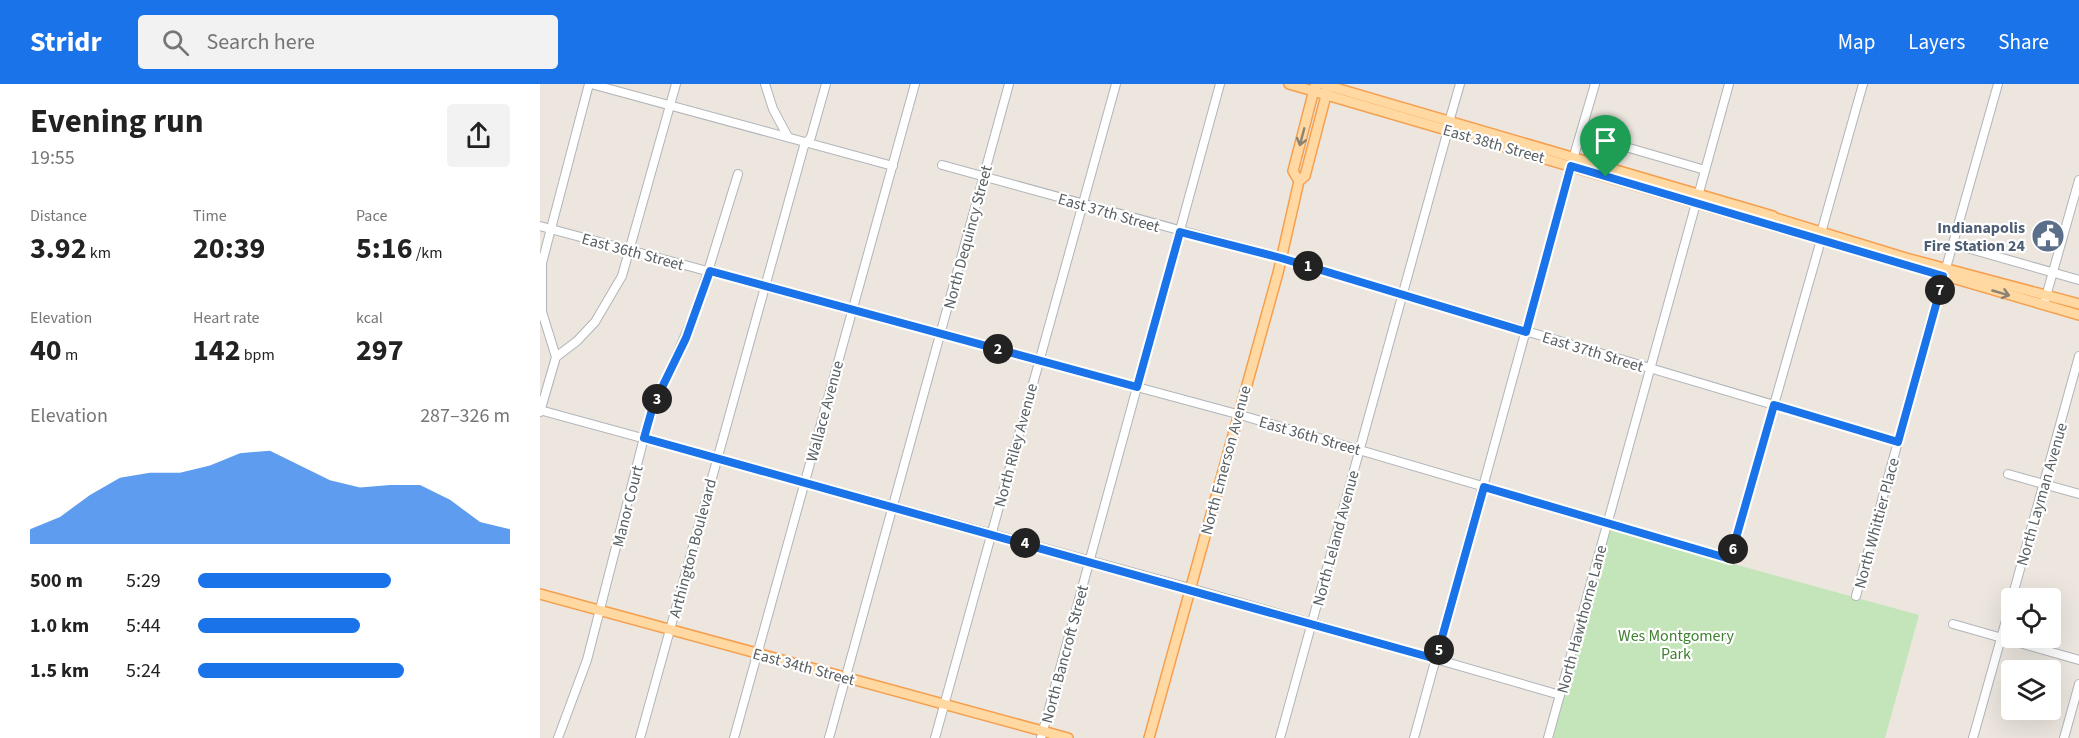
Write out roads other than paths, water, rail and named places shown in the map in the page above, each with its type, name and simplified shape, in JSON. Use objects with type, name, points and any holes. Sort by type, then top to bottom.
[{"type":"main road","name":"East 38th Street","points":[[1289,84],[1322,87],[1572,162],[1695,204],[1945,272],[2079,315]]},
{"type":"main road","name":"North Emerson Avenue","points":[[1149,738],[1281,258],[1299,181],[1305,176],[1322,87]]},
{"type":"main road","name":"East 38th Street","points":[[1572,162],[1698,192],[1821,237]]},
{"type":"main road","name":"East 38th Street","points":[[1945,272],[2047,294],[2079,304]]},
{"type":"main road","name":"East 34th Street","points":[[540,594],[944,704],[1042,734],[1068,738]]},
{"type":"street","points":[[556,357],[546,330],[540,296],[541,269],[549,228],[590,84],[893,166]]},
{"type":"street","points":[[676,84],[619,283],[606,307],[584,334],[556,357],[540,411],[1190,588],[1560,695]]},
{"type":"street","points":[[765,84],[773,109],[788,137]]},
{"type":"street","name":"Arthington Boulevard","points":[[640,738],[764,285],[826,84]]},
{"type":"street","name":"Wallace Avenue","points":[[734,738],[915,84]]},
{"type":"street","name":"North Dequincy Street","points":[[830,738],[1009,84]]},
{"type":"street","name":"North Riley Avenue","points":[[935,738],[1116,84]]},
{"type":"street","name":"North Bancroft Street","points":[[1042,734],[1220,84]]},
{"type":"street","name":"North Leland Avenue","points":[[1281,738],[1460,84]]},
{"type":"street","points":[[1414,738],[1595,84]]},
{"type":"street","name":"North Hawthorne Lane","points":[[1548,738],[1729,84]]},
{"type":"street","points":[[1774,405],[1863,84]]},
{"type":"street","name":"North Whittier Place","points":[[1856,596],[1998,84]]},
{"type":"street","points":[[1581,134],[1705,170]]},
{"type":"street","name":"East 37th Street","points":[[942,165],[1281,258],[1898,442]]},
{"type":"street","name":"Manor Court","points":[[558,738],[587,660],[653,406],[686,338],[710,271],[738,174]]},
{"type":"street","points":[[2044,304],[2079,180]]},
{"type":"street","name":"East 36th Street","points":[[540,226],[1237,414],[1730,559],[1774,405]]},
{"type":"street","points":[[1953,244],[2079,280]]},
{"type":"street","name":"North Layman Avenue","points":[[2015,588],[2079,356]]},
{"type":"street","points":[[2008,474],[2079,494]]},
{"type":"street","points":[[1953,624],[2001,638]]},
{"type":"street","name":"North Layman Avenue","points":[[1973,738],[2001,638]]},
{"type":"street","points":[[2036,648],[2079,660]]},
{"type":"street","points":[[2064,738],[2079,684]]},
{"type":"place","name":"Indianapolis Fire Station 24","points":[[2048,236]]},
{"type":"park label","name":"Wes Montgomery Park","points":[[1676,644]]}]
